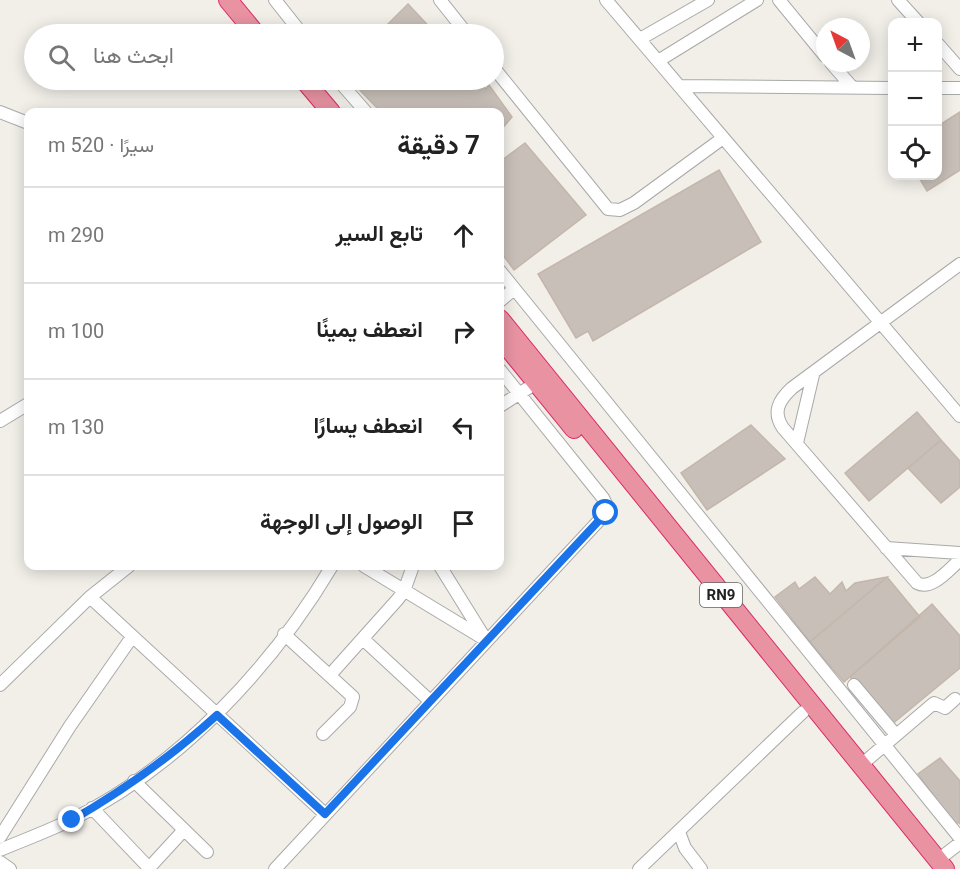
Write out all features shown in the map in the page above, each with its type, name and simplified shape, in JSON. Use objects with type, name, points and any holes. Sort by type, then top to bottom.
[{"type":"highway","points":[[228,0],[248,24]]},
{"type":"highway","points":[[244,0],[262,24]]},
{"type":"highway","points":[[300,90],[316,108]]},
{"type":"highway","points":[[312,90],[328,108]]},
{"type":"highway","name":"RN9","points":[[504,324],[861,765],[938,866]]},
{"type":"highway","name":"RN9","points":[[504,343],[803,712],[938,866]]},
{"type":"street","points":[[275,0],[294,24]]},
{"type":"street","points":[[440,0],[459,24]]},
{"type":"street","points":[[606,0],[960,416]]},
{"type":"street","points":[[640,39],[708,0]]},
{"type":"street","points":[[658,61],[757,0]]},
{"type":"street","points":[[780,0],[816,45]]},
{"type":"street","points":[[898,0],[914,18]]},
{"type":"street","points":[[942,49],[960,69]]},
{"type":"street","points":[[839,72],[853,88]]},
{"type":"street","points":[[504,80],[608,209],[620,210],[634,202],[723,138]]},
{"type":"street","points":[[679,86],[888,88]]},
{"type":"street","points":[[942,88],[960,88]]},
{"type":"street","points":[[347,90],[362,108]]},
{"type":"street","points":[[0,112],[24,121]]},
{"type":"street","points":[[960,264],[786,394],[777,411],[780,424],[908,574],[921,585],[931,583],[960,560]]},
{"type":"street","points":[[504,276],[883,746],[960,838]]},
{"type":"street","points":[[504,298],[514,289]]},
{"type":"street","points":[[275,869],[486,640],[596,525],[607,509],[603,498],[518,394],[504,383],[524,368]]},
{"type":"street","points":[[797,443],[813,375]]},
{"type":"street","points":[[504,403],[536,383]]},
{"type":"street","points":[[0,421],[24,406]]},
{"type":"street","points":[[886,548],[960,553]]},
{"type":"street","points":[[0,685],[90,597],[124,570]]},
{"type":"street","points":[[0,850],[92,808],[134,781],[188,741],[217,715],[250,679],[329,570]]},
{"type":"street","points":[[370,570],[486,640]]},
{"type":"street","points":[[330,675],[404,591],[412,570]]},
{"type":"street","points":[[442,570],[486,640]]},
{"type":"street","points":[[90,597],[325,814]]},
{"type":"street","points":[[284,634],[351,694],[353,700],[323,734]]},
{"type":"street","points":[[0,837],[70,726],[132,637]]},
{"type":"street","points":[[363,639],[430,701]]},
{"type":"street","points":[[854,685],[896,735]]},
{"type":"street","points":[[861,765],[934,703],[945,708],[955,699]]},
{"type":"street","points":[[639,869],[803,712]]},
{"type":"street","points":[[134,781],[207,852]]},
{"type":"street","points":[[92,808],[146,867],[183,831]]},
{"type":"street","points":[[679,832],[686,848],[701,869]]},
{"type":"street","points":[[938,866],[960,843]]},
{"type":"street","points":[[0,862],[10,869]]},
{"type":"building","points":[[408,4],[427,24],[388,24]]},
{"type":"building","points":[[360,90],[493,90],[512,117],[504,126],[504,108],[377,108]]},
{"type":"building","points":[[960,112],[960,170],[927,191],[920,180],[942,180],[942,123]]},
{"type":"building","points":[[525,143],[586,215],[514,270],[504,256],[504,159]]},
{"type":"building","points":[[719,170],[761,242],[593,341],[588,331],[576,338],[538,274]]},
{"type":"building","points":[[917,412],[941,440],[869,501],[845,473]]},
{"type":"building","points":[[751,425],[785,459],[707,510],[681,473]]},
{"type":"building","points":[[941,440],[960,461],[960,487],[941,503],[908,468]]},
{"type":"building","points":[[815,577],[830,594],[842,582],[846,591],[855,583],[887,577],[810,642],[775,597],[795,582],[799,589]]},
{"type":"building","points":[[887,577],[920,617],[844,682],[810,642]]},
{"type":"building","points":[[932,604],[960,636],[960,668],[891,725],[850,677]]},
{"type":"building","points":[[940,758],[960,781],[960,824],[958,822],[955,825],[918,774]]},
{"type":"route","points":[[72,820],[134,781],[188,741],[217,715],[325,814],[606,513]]}]
